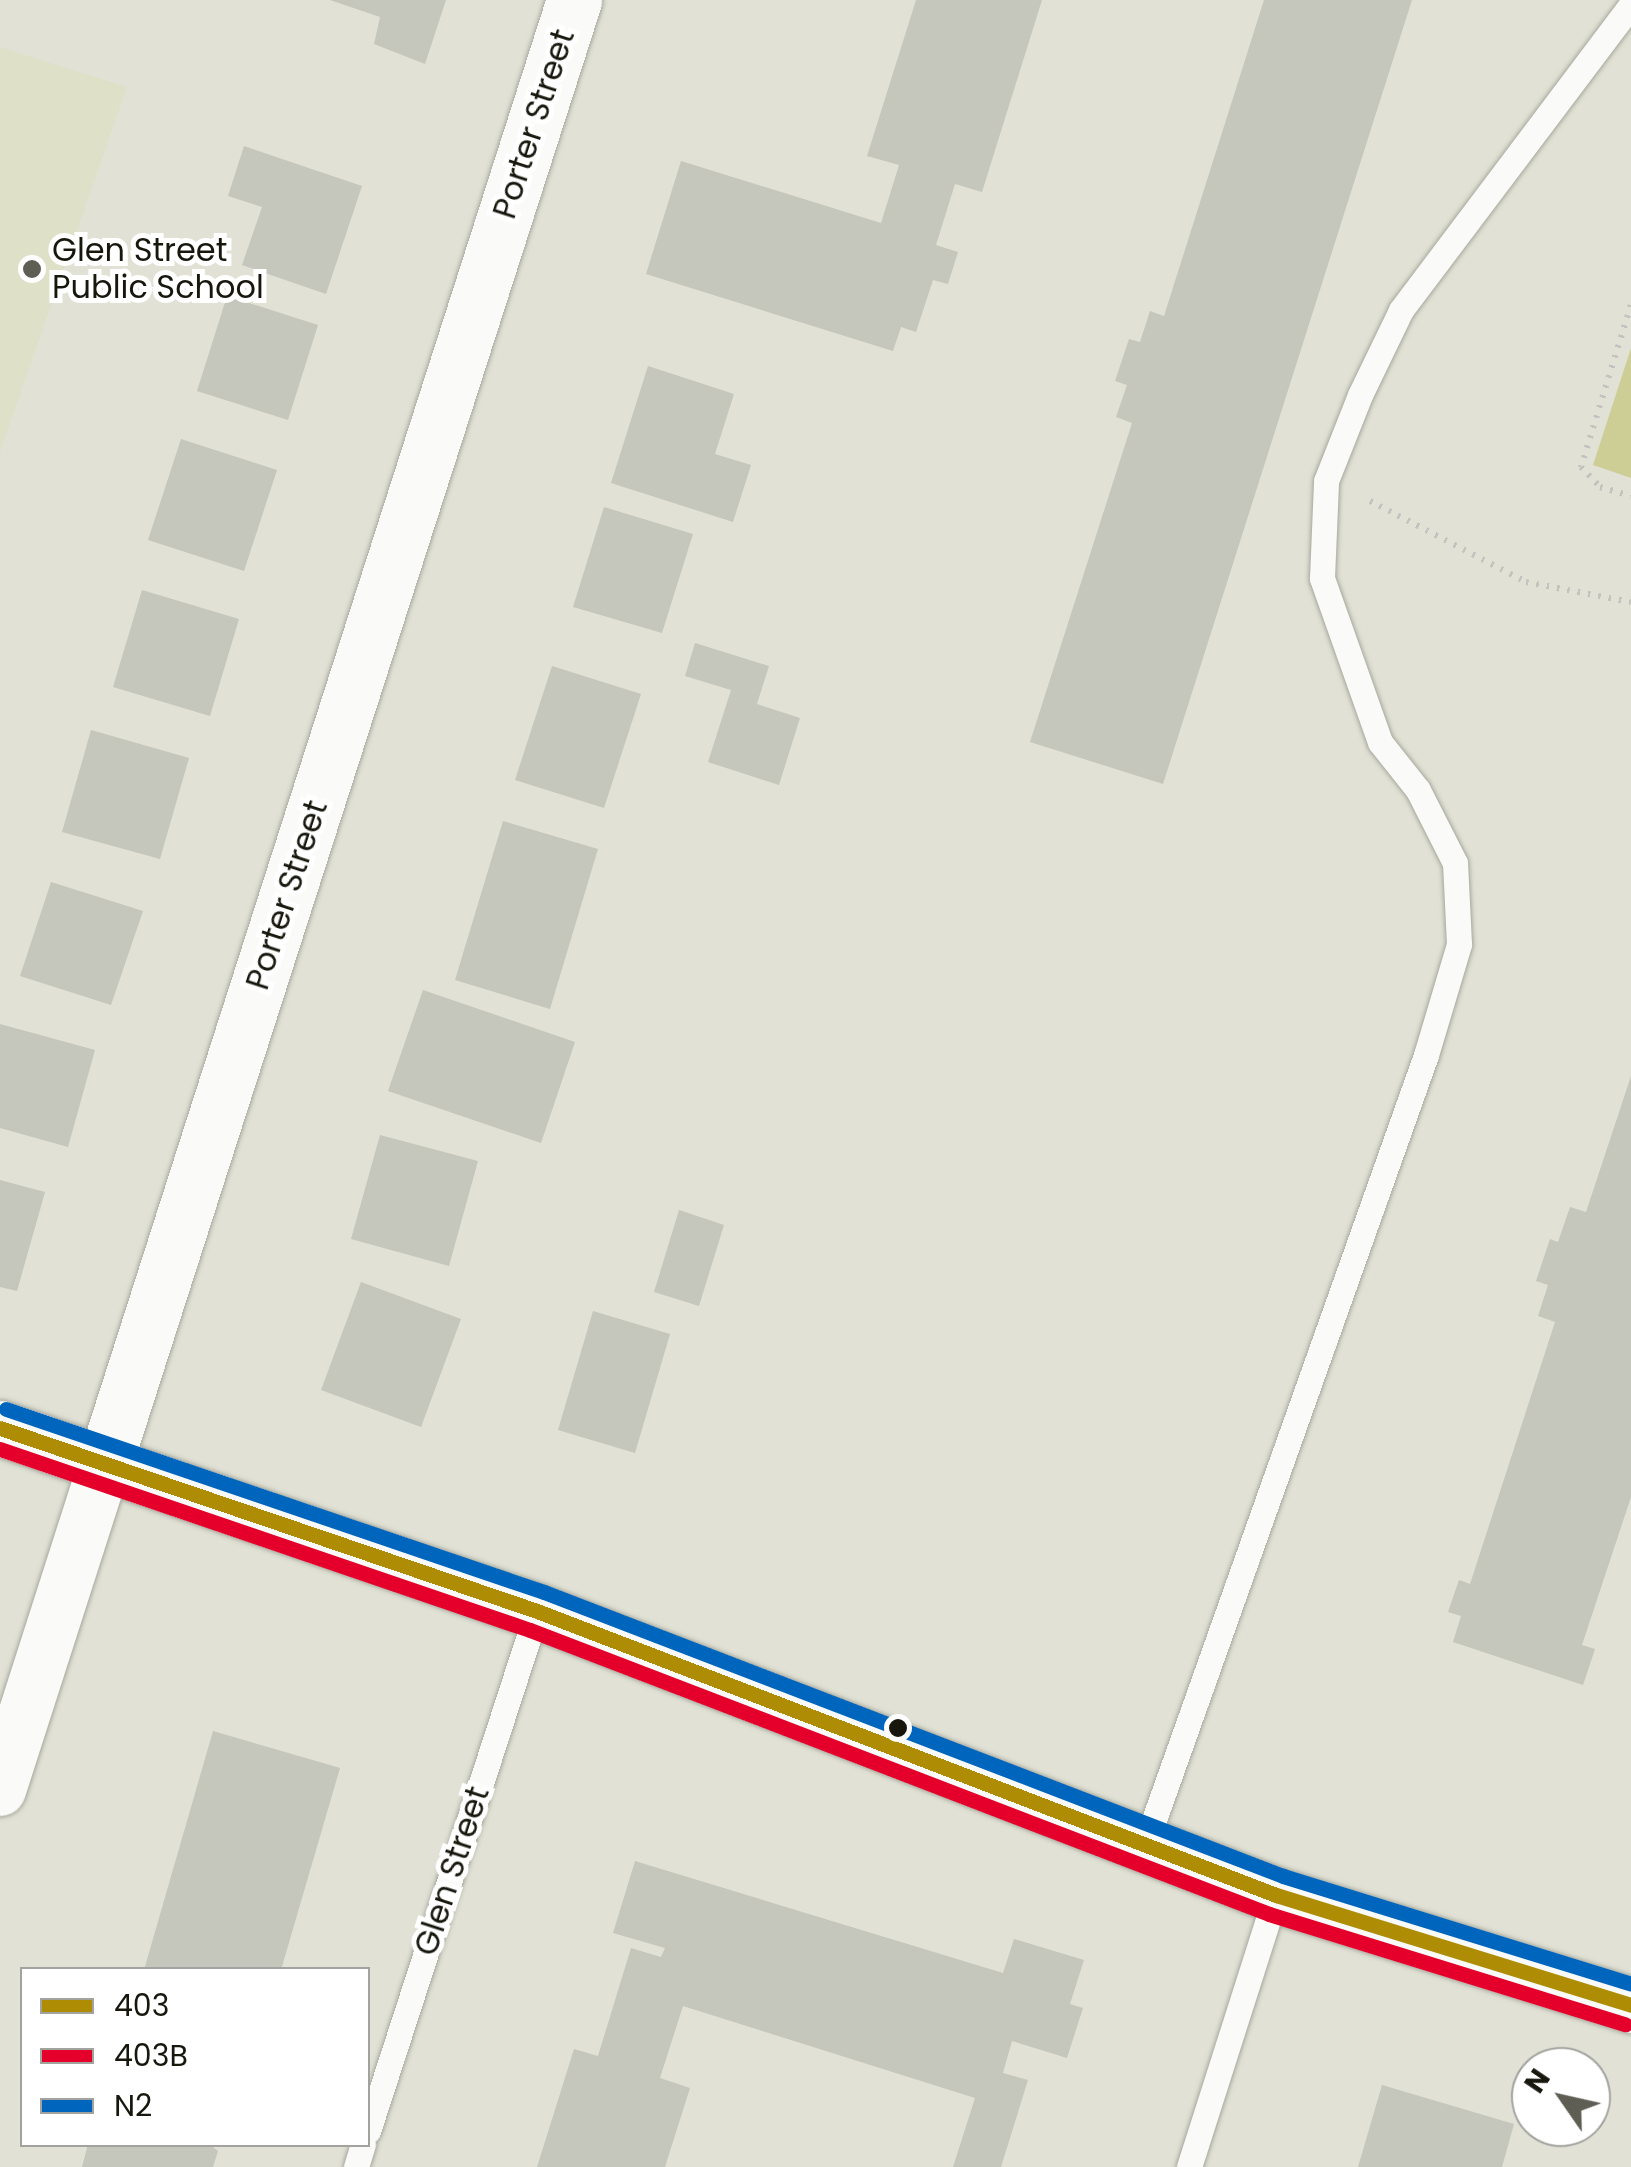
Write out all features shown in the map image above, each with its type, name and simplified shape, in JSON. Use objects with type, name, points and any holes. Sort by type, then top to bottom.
[{"type":"street","name":"Porter Street","points":[[0,1790],[574,0]]},
{"type":"street","points":[[0,1428],[537,1611],[1276,1894],[1631,2005]]},
{"type":"lane","points":[[1146,1845],[1426,1055],[1459,944],[1455,863],[1418,790],[1380,742],[1322,578],[1326,481],[1360,395],[1401,310],[1631,4]]},
{"type":"lane","name":"Glen Street","points":[[370,2125],[537,1611]]},
{"type":"lane","points":[[1189,2167],[1276,1894]]},
{"type":"path","points":[[1631,305],[1581,467],[1600,487],[1631,496]]},
{"type":"path","points":[[1326,481],[1526,582],[1631,602]]},
{"type":"shaded area","name":"Glen Street Public School","points":[[0,47],[127,87],[0,452]]},
{"type":"green space","points":[[1631,348],[1631,478],[1593,465]]},
{"type":"building","points":[[330,0],[446,0],[425,64],[374,44],[380,17]]},
{"type":"building","points":[[916,0],[1042,0],[982,192],[955,184],[936,245],[958,252],[948,284],[933,280],[916,332],[901,327],[893,351],[646,274],[681,161],[881,223],[899,165],[867,156]]},
{"type":"building","points":[[1264,0],[1412,0],[1163,784],[1030,742],[1132,423],[1116,417],[1127,385],[1115,381],[1129,339],[1140,342],[1150,311],[1164,316]]},
{"type":"building","points":[[244,146],[362,186],[326,294],[242,265],[262,207],[228,196]]},
{"type":"building","points":[[227,296],[318,325],[288,420],[197,391]]},
{"type":"building","points":[[648,366],[734,394],[715,454],[751,465],[733,522],[611,483]]},
{"type":"building","points":[[181,439],[277,470],[244,571],[148,540]]},
{"type":"building","points":[[604,507],[693,534],[662,633],[573,607]]},
{"type":"building","points":[[142,590],[239,619],[210,716],[113,687]]},
{"type":"building","points":[[695,643],[769,666],[757,704],[800,718],[779,785],[708,762],[731,690],[685,676]]},
{"type":"building","points":[[552,666],[641,694],[604,808],[515,780]]},
{"type":"building","points":[[91,730],[189,758],[160,859],[62,832]]},
{"type":"building","points":[[503,821],[598,849],[550,1009],[455,980]]},
{"type":"building","points":[[51,882],[143,911],[111,1005],[20,976]]},
{"type":"building","points":[[423,990],[575,1042],[541,1143],[388,1091]]},
{"type":"building","points":[[0,1024],[95,1050],[68,1147],[0,1128]]},
{"type":"building","points":[[1631,1076],[1631,1497],[1582,1645],[1595,1649],[1583,1685],[1453,1642],[1461,1616],[1448,1612],[1459,1580],[1470,1584],[1555,1322],[1538,1316],[1548,1285],[1536,1281],[1550,1239],[1558,1242],[1570,1207],[1586,1212]]},
{"type":"building","points":[[380,1135],[478,1161],[449,1266],[351,1239]]},
{"type":"building","points":[[0,1180],[45,1192],[17,1291],[0,1287]]},
{"type":"building","points":[[679,1210],[724,1225],[699,1306],[654,1292]]},
{"type":"building","points":[[361,1282],[461,1319],[421,1427],[321,1390]]},
{"type":"building","points":[[593,1311],[670,1334],[635,1453],[558,1430]]},
{"type":"building","points":[[213,1731],[340,1768],[282,1967],[145,1967]]},
{"type":"building","points":[[635,1861],[1003,1973],[1014,1939],[1084,1960],[1070,2004],[1083,2008],[1067,2058],[1012,2041],[1003,2073],[1028,2080],[1001,2167],[953,2167],[975,2098],[683,2006],[660,2078],[690,2088],[665,2167],[537,2167],[574,2049],[598,2056],[631,1948],[661,1957],[665,1948],[613,1933]]},
{"type":"building","points":[[1382,2085],[1511,2123],[1502,2167],[1358,2167]]},
{"type":"building","points":[[87,2147],[213,2147],[218,2151],[213,2167],[82,2167]]},
{"type":"transit line","name":"N2","points":[[6,1409],[544,1592],[1283,1876],[1631,1984]]},
{"type":"transit line","name":"403","points":[[0,1428],[537,1611],[1276,1895],[1631,2005]]},
{"type":"transit line","name":"403B","points":[[0,1449],[530,1630],[1269,1914],[1625,2024]]},
{"type":"place","name":"Glen Street Public School","points":[[32,269]]}]
